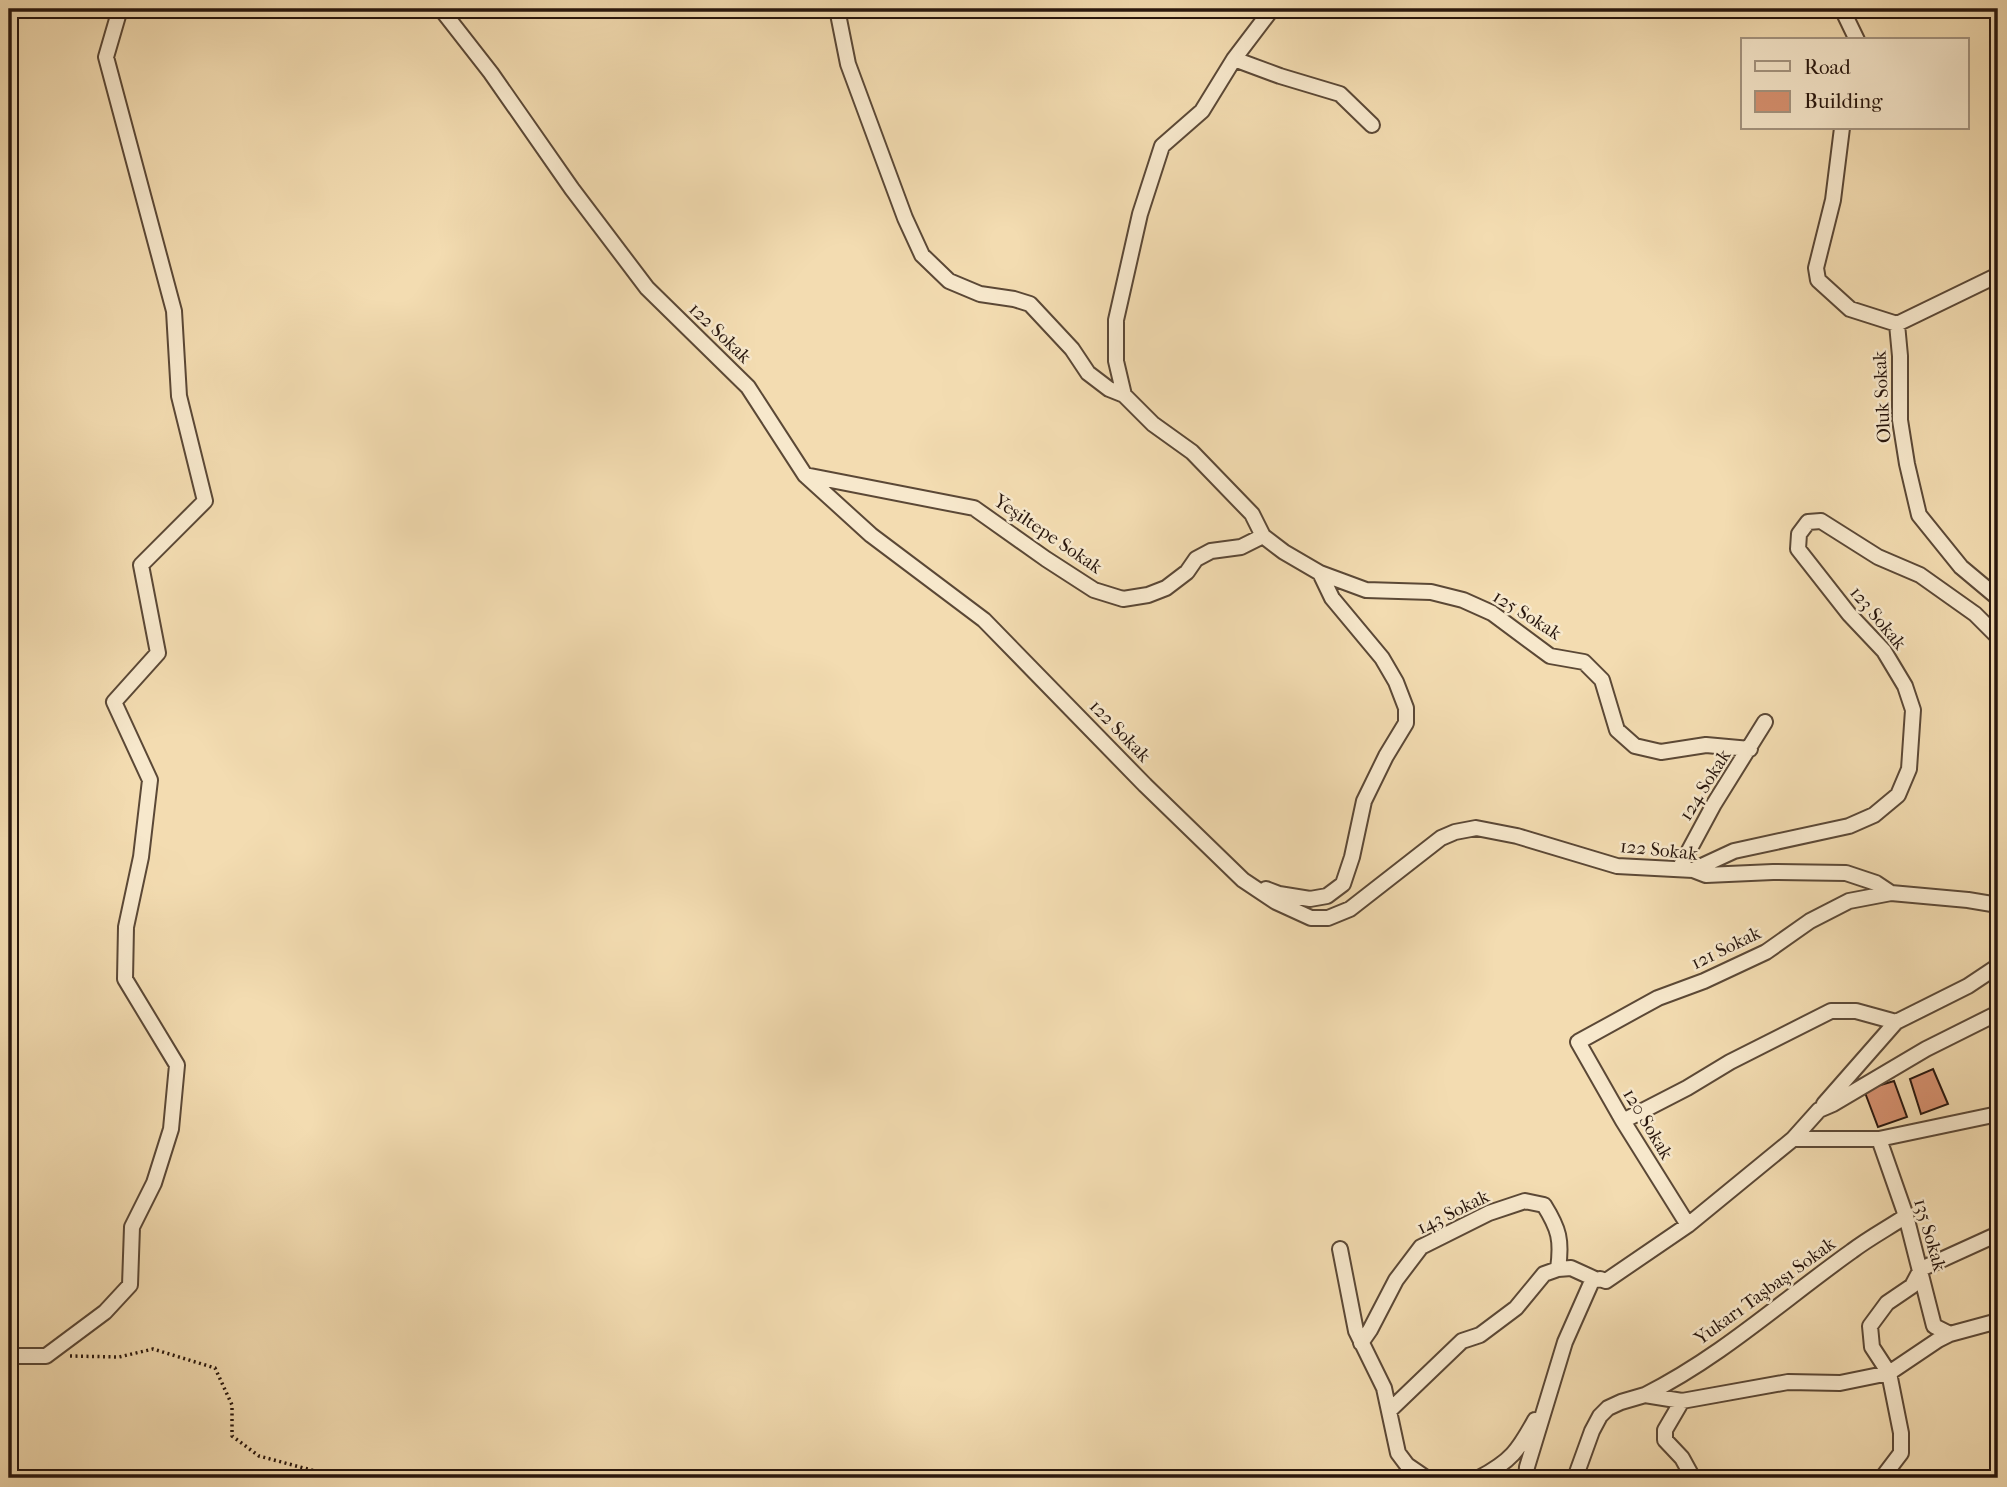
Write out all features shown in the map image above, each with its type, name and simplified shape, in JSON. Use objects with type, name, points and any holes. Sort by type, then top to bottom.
[{"type":"street","points":[[9,1356],[46,1356],[105,1312],[130,1285],[132,1227],[153,1183],[171,1129],[177,1065],[125,979],[126,928],[141,858],[150,780],[114,702],[158,653],[141,565],[205,502],[179,396],[174,311],[106,57],[120,9]]},
{"type":"street","name":"122 Sokak","points":[[440,9],[491,73],[572,189],[647,288],[748,387],[805,475],[871,535],[984,620],[1145,785],[1243,880],[1276,902],[1311,918],[1328,918],[1350,909],[1441,838],[1476,828],[1517,836],[1617,866],[1686,869],[1706,875],[1846,873],[1876,883],[1891,893],[1998,905]]},
{"type":"street","points":[[837,9],[848,64],[905,218],[922,255],[949,281],[979,294],[1030,304],[1072,349],[1088,373],[1109,389],[1124,395],[1153,424],[1192,452],[1252,514],[1264,536]]},
{"type":"street","points":[[1124,395],[1116,361],[1116,320],[1140,214],[1162,146],[1202,111],[1234,59],[1272,9]]},
{"type":"street","points":[[1842,9],[1856,38]]},
{"type":"street","points":[[1234,59],[1340,94],[1372,125]]},
{"type":"street","name":"Oluk Sokak","points":[[1842,130],[1833,200],[1816,268],[1818,280],[1850,309],[1897,324],[1900,420],[1919,515],[1961,567],[1998,598]]},
{"type":"street","points":[[1897,324],[1998,275]]},
{"type":"street","name":"Yeşiltepe Sokak","points":[[805,475],[974,508],[1094,590],[1123,600],[1166,588],[1187,572],[1196,559],[1211,551],[1241,547],[1264,536]]},
{"type":"street","name":"123 Sokak","points":[[1686,869],[1734,851],[1849,825],[1874,815],[1898,795],[1909,769],[1913,710],[1905,686],[1884,651],[1849,614],[1798,550],[1799,534],[1808,522],[1821,521],[1878,557],[1920,575],[1975,614],[1998,637]]},
{"type":"street","name":"125 Sokak","points":[[1264,536],[1284,552],[1320,573],[1366,590],[1431,592],[1463,600],[1492,613],[1550,656],[1584,662],[1602,680],[1617,730],[1635,746],[1661,752],[1706,745],[1749,749]]},
{"type":"street","points":[[1243,880],[1279,894],[1310,900],[1327,895],[1343,884],[1352,857],[1364,801],[1385,756],[1406,723],[1406,708],[1396,682],[1382,658],[1332,598],[1320,573]]},
{"type":"street","name":"124 Sokak","points":[[1686,869],[1714,804],[1765,722]]},
{"type":"street","name":"121 Sokak","points":[[1578,1042],[1658,998],[1704,981],[1766,952],[1810,921],[1849,901],[1891,893]]},
{"type":"street","points":[[1389,1411],[1462,1341],[1480,1335],[1516,1308],[1544,1275],[1558,1269],[1571,1268],[1606,1281],[1688,1225],[1793,1139],[1896,1022],[1968,986],[1998,966]]},
{"type":"street","points":[[1623,1121],[1730,1062],[1831,1011],[1856,1011],[1896,1022]]},
{"type":"street","points":[[1819,1110],[1926,1049],[1998,1013]]},
{"type":"street","name":"120 Sokak","points":[[1578,1042],[1623,1121],[1688,1225]]},
{"type":"street","points":[[1793,1139],[1879,1139],[1998,1114]]},
{"type":"street","name":"135 Sokak","points":[[1879,1139],[1906,1216],[1934,1326],[1950,1334]]},
{"type":"street","name":"143 Sokak","points":[[1361,1343],[1396,1280],[1421,1247],[1489,1213],[1525,1201],[1544,1205],[1557,1226],[1560,1252],[1558,1269]]},
{"type":"street","name":"Yukarı Taşbaşı Sokak","points":[[1575,1478],[1592,1431],[1608,1408],[1645,1395],[1673,1381],[1749,1330],[1853,1250],[1906,1216]]},
{"type":"street","points":[[1882,1478],[1901,1453],[1901,1433],[1889,1373],[1872,1347],[1870,1326],[1887,1303],[1912,1286],[1921,1269],[1998,1234]]},
{"type":"street","points":[[1340,1249],[1361,1343],[1384,1388],[1398,1453],[1407,1465],[1426,1478]]},
{"type":"street","points":[[1526,1478],[1549,1391],[1591,1281],[1595,1279]]},
{"type":"street","points":[[1645,1395],[1682,1401],[1788,1382],[1840,1383],[1889,1373],[1925,1347],[1950,1334],[1998,1321]]},
{"type":"street","points":[[1479,1478],[1506,1463],[1518,1450],[1549,1391]]},
{"type":"street","points":[[1682,1401],[1665,1430],[1665,1440],[1688,1475]]},
{"type":"path","points":[[46,1356],[119,1357],[153,1349],[215,1368],[232,1405],[232,1436],[259,1456],[341,1478]]},
{"type":"building","points":[[1933,1069],[1948,1104],[1921,1114],[1910,1079]]},
{"type":"building","points":[[1894,1081],[1907,1117],[1878,1127],[1864,1090]]}]
